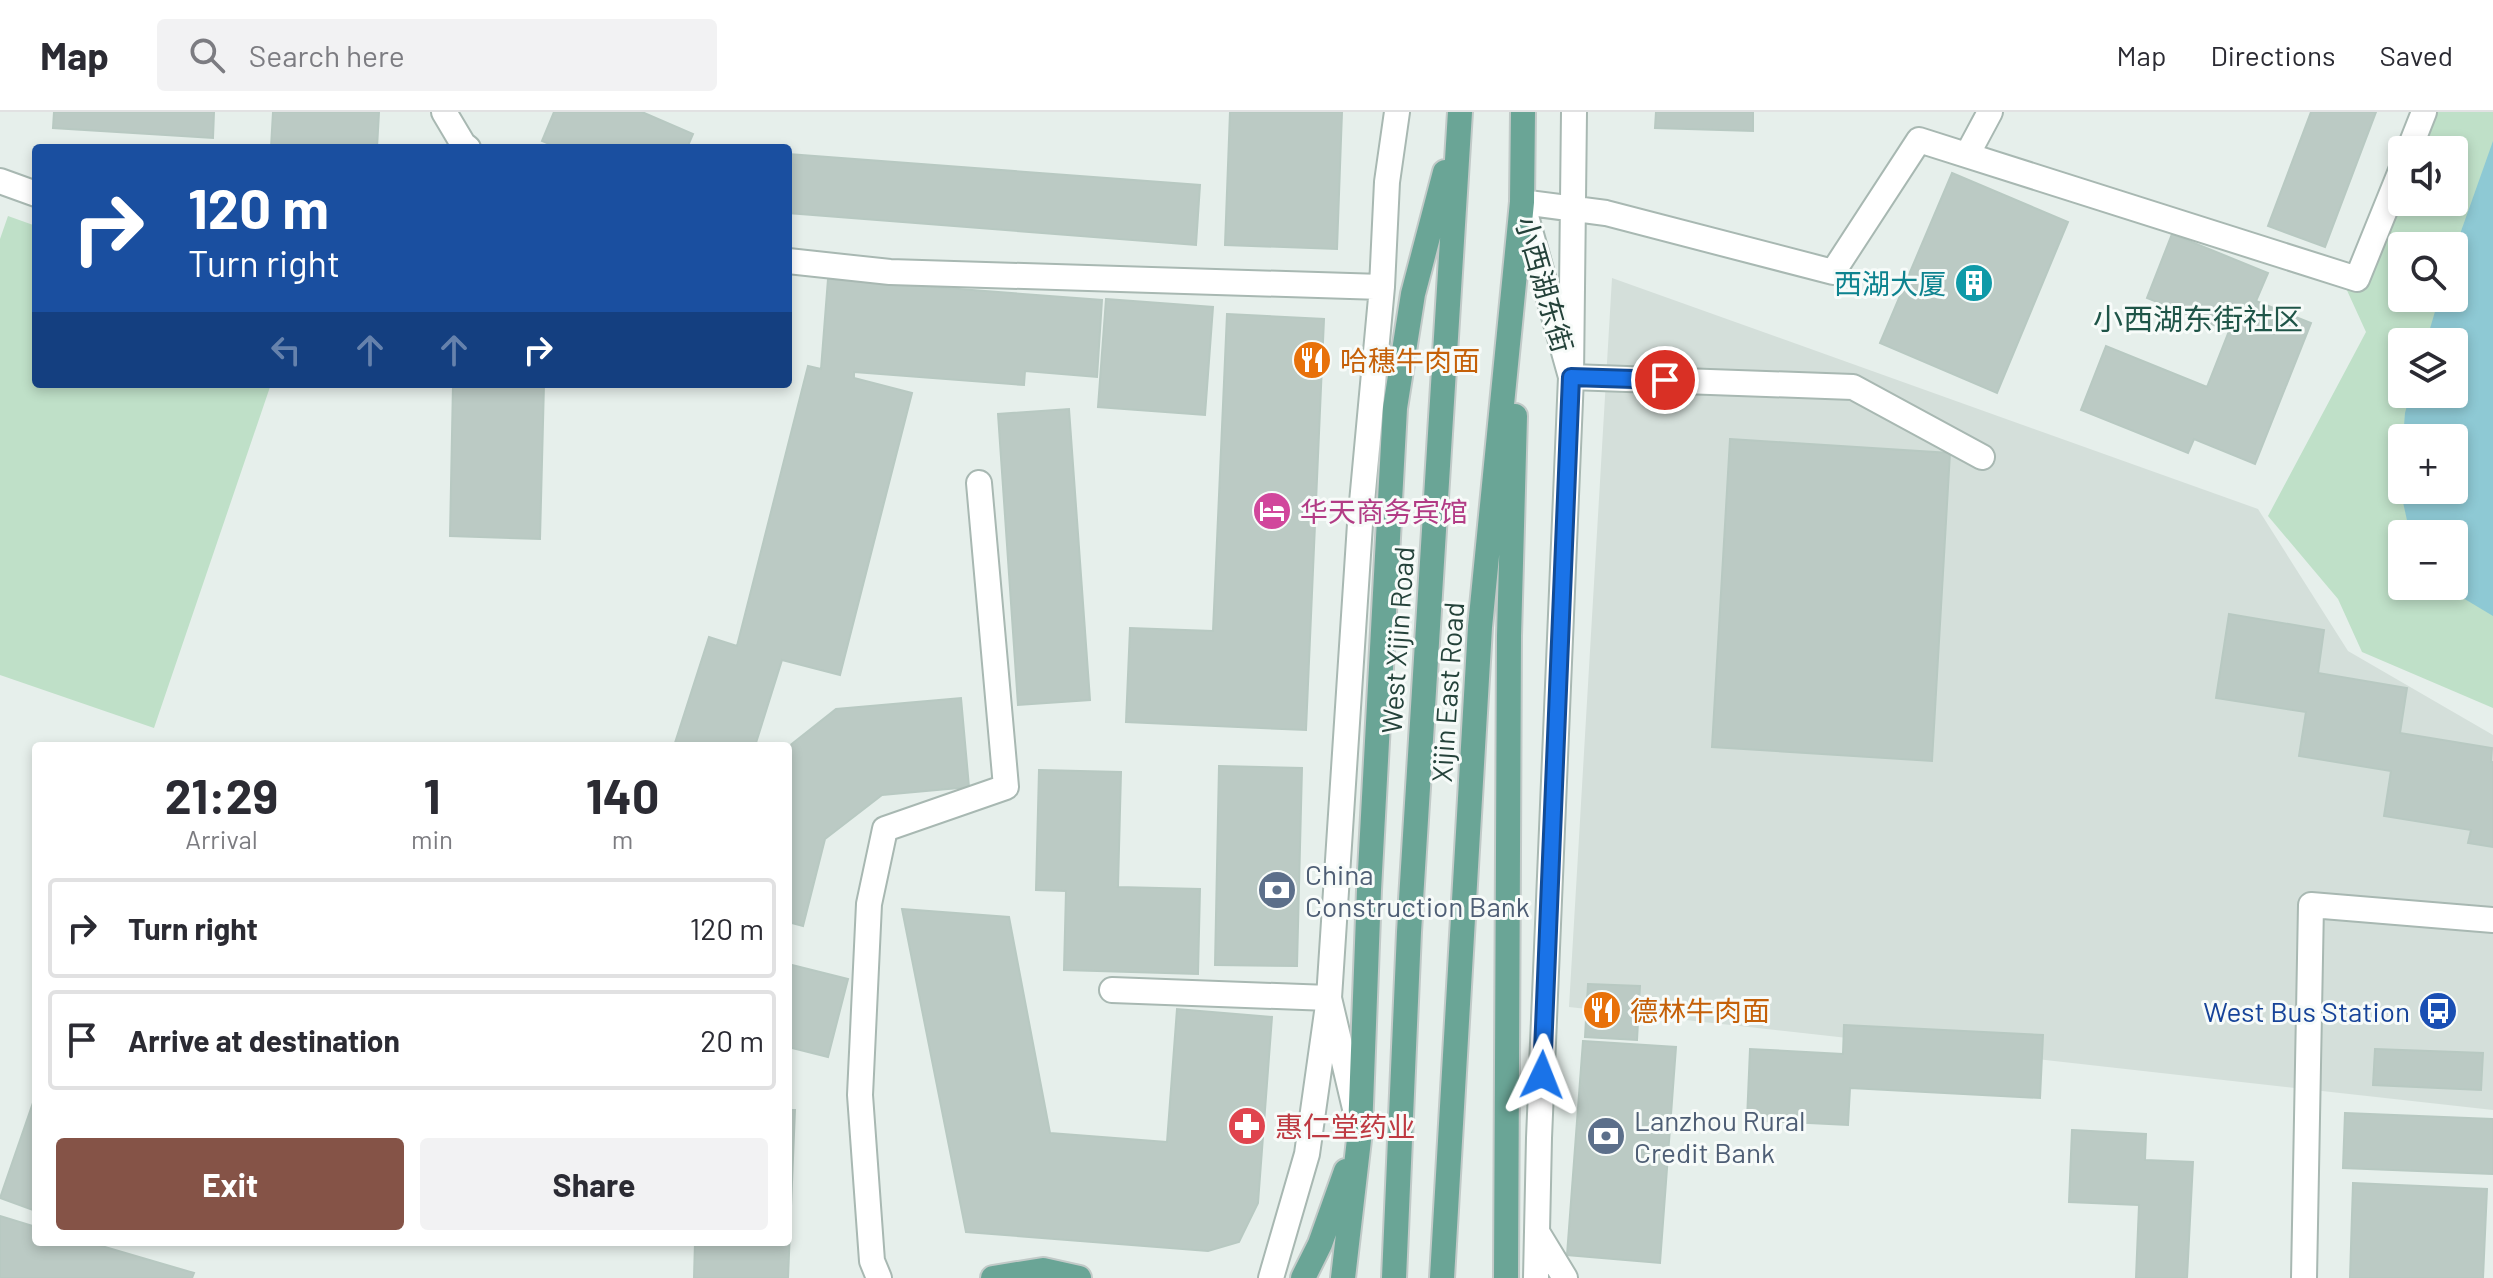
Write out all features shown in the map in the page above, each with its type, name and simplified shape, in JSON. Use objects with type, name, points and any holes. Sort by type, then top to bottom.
[{"type":"main road","name":"Xijin East Road","points":[[1442,1278],[1480,627],[1522,202],[1523,112]]},
{"type":"main road","points":[[1343,1278],[1360,1131],[1369,890],[1395,408],[1413,294],[1460,116]]},
{"type":"main road","name":"West Xijin Road","points":[[1394,1278],[1409,932],[1460,116]]},
{"type":"main road","points":[[1506,1278],[1509,636],[1522,202]]},
{"type":"main road","points":[[1303,1278],[1320,1244],[1360,1131]]},
{"type":"main road","points":[[993,1278],[1043,1270],[1079,1278]]},
{"type":"street","points":[[444,112],[463,144]]},
{"type":"street","points":[[1271,1278],[1307,1154],[1329,998],[1360,524],[1382,287],[1387,182],[1397,112]]},
{"type":"street","points":[[1574,112],[1571,377],[1853,387],[1982,457]]},
{"type":"street","points":[[1967,155],[1990,112]]},
{"type":"street","points":[[2415,136],[2424,112]]},
{"type":"street","points":[[1522,202],[1606,213],[1833,272],[1919,140],[2357,279],[2388,203]]},
{"type":"street","points":[[0,181],[32,193]]},
{"type":"street","name":"小西湖东街","points":[[1522,202],[1571,377],[1536,1278]]},
{"type":"street","points":[[792,261],[890,272],[1382,287]]},
{"type":"street","points":[[879,1278],[872,1261],[860,1095],[869,904],[885,829],[1006,787],[979,483]]},
{"type":"street","points":[[2304,1278],[2311,905],[2493,920]]},
{"type":"street","points":[[1112,990],[1329,998]]},
{"type":"street","points":[[1329,998],[1360,1131]]},
{"type":"street","points":[[1537,1232],[1565,1278]]},
{"type":"shaded area","points":[[1612,278],[2258,509],[2348,651],[2493,735],[2493,1110],[1569,1007]]},
{"type":"green space","points":[[2421,112],[2493,112],[2493,708],[2362,652],[2338,599],[2268,516],[2366,332],[2345,286],[2388,187],[2388,216],[2468,216],[2468,136],[2410,136]]},
{"type":"green space","points":[[8,216],[32,225],[32,388],[270,388],[154,728],[0,675],[0,239]]},
{"type":"water","points":[[2493,141],[2493,616],[2466,600],[2468,520],[2407,520],[2403,504],[2468,504],[2468,424],[2404,424],[2406,408],[2468,408],[2468,328],[2430,328],[2435,312],[2468,312],[2468,232],[2461,232]]},
{"type":"building","points":[[54,112],[214,112],[213,138],[53,128]]},
{"type":"building","points":[[273,112],[379,112],[377,144],[271,144]]},
{"type":"building","points":[[554,112],[642,112],[693,134],[689,144],[549,144],[542,141]]},
{"type":"building","points":[[1230,112],[1342,112],[1337,249],[1225,245]]},
{"type":"building","points":[[1656,112],[1753,112],[1753,131],[1655,128]]},
{"type":"building","points":[[2311,112],[2376,112],[2325,247],[2268,226]]},
{"type":"building","points":[[792,154],[1200,185],[1196,245],[792,213]]},
{"type":"building","name":"西湖大厦","points":[[1952,173],[2068,222],[1997,393],[1880,343]]},
{"type":"building","points":[[2172,234],[2268,273],[2256,301],[2311,323],[2255,464],[2194,439],[2188,453],[2081,410],[2106,346],[2207,387],[2229,331],[2147,298]]},
{"type":"building","points":[[828,279],[1102,300],[1097,377],[1025,371],[1024,385],[854,372],[854,378],[912,393],[840,675],[782,660],[756,742],[675,742],[709,637],[737,646],[808,366],[821,369]]},
{"type":"building","points":[[1106,299],[1213,307],[1205,415],[1098,407]]},
{"type":"building","points":[[1227,314],[1324,319],[1306,730],[1126,722],[1130,628],[1213,631]]},
{"type":"building","points":[[453,388],[544,388],[540,539],[450,536]]},
{"type":"building","points":[[1069,409],[1090,700],[1018,705],[998,414]]},
{"type":"building","points":[[1730,439],[1950,453],[1932,761],[1712,747]]},
{"type":"building","points":[[2229,614],[2324,630],[2318,673],[2407,688],[2400,733],[2492,748],[2493,847],[2468,843],[2471,830],[2384,816],[2391,771],[2299,756],[2306,712],[2216,698]]},
{"type":"building","points":[[961,698],[969,787],[882,795],[825,839],[803,926],[792,923],[792,744],[836,709]]},
{"type":"building","points":[[1219,766],[1302,768],[1297,966],[1215,965]]},
{"type":"building","points":[[1039,770],[1121,772],[1118,887],[1200,889],[1198,974],[1064,970],[1066,891],[1036,890]]},
{"type":"building","points":[[902,909],[1009,917],[1050,1133],[1167,1142],[1177,1009],[1272,1017],[1258,1203],[1239,1242],[1208,1251],[966,1232]]},
{"type":"building","points":[[792,965],[848,979],[828,1057],[792,1048]]},
{"type":"building","points":[[1588,984],[1640,986],[1637,1040],[1585,1037]]},
{"type":"building","points":[[1844,1025],[2043,1035],[2040,1098],[1850,1088],[1848,1125],[1747,1120],[1750,1049],[1843,1054]]},
{"type":"building","points":[[1583,1041],[1676,1047],[1660,1263],[1567,1255]]},
{"type":"building","points":[[2375,1049],[2483,1053],[2481,1090],[2373,1085]]},
{"type":"building","points":[[32,1106],[32,1210],[0,1198]]},
{"type":"building","points":[[792,1110],[795,1110],[792,1182]]},
{"type":"building","points":[[2345,1113],[2493,1119],[2493,1174],[2343,1168]]},
{"type":"building","points":[[2072,1130],[2146,1134],[2145,1160],[2193,1162],[2187,1278],[2136,1278],[2139,1205],[2069,1202]]},
{"type":"building","points":[[2353,1183],[2487,1189],[2483,1278],[2350,1278]]},
{"type":"building","points":[[0,1216],[32,1226],[32,1246],[102,1246],[194,1273],[192,1278],[0,1278]]},
{"type":"building","points":[[695,1246],[789,1246],[788,1278],[694,1278]]},
{"type":"place","name":"西湖大厦","points":[[1974,283]]},
{"type":"place","name":"哈穗牛肉面","points":[[1312,360]]},
{"type":"place","name":"华天商务宾馆","points":[[1272,511]]},
{"type":"place","name":"China Construction Bank","points":[[1277,890]]},
{"type":"place","name":"德林牛肉面","points":[[1602,1010]]},
{"type":"place","name":"West Bus Station","points":[[2438,1011]]},
{"type":"place","name":"惠仁堂药业","points":[[1247,1126]]},
{"type":"place","name":"Lanzhou Rural Credit Bank","points":[[1606,1136]]},
{"type":"district","name":"小西湖东街社区","points":[[2198,318]]},
{"type":"route","points":[[1542,1075],[1571,377],[1665,380]]}]
